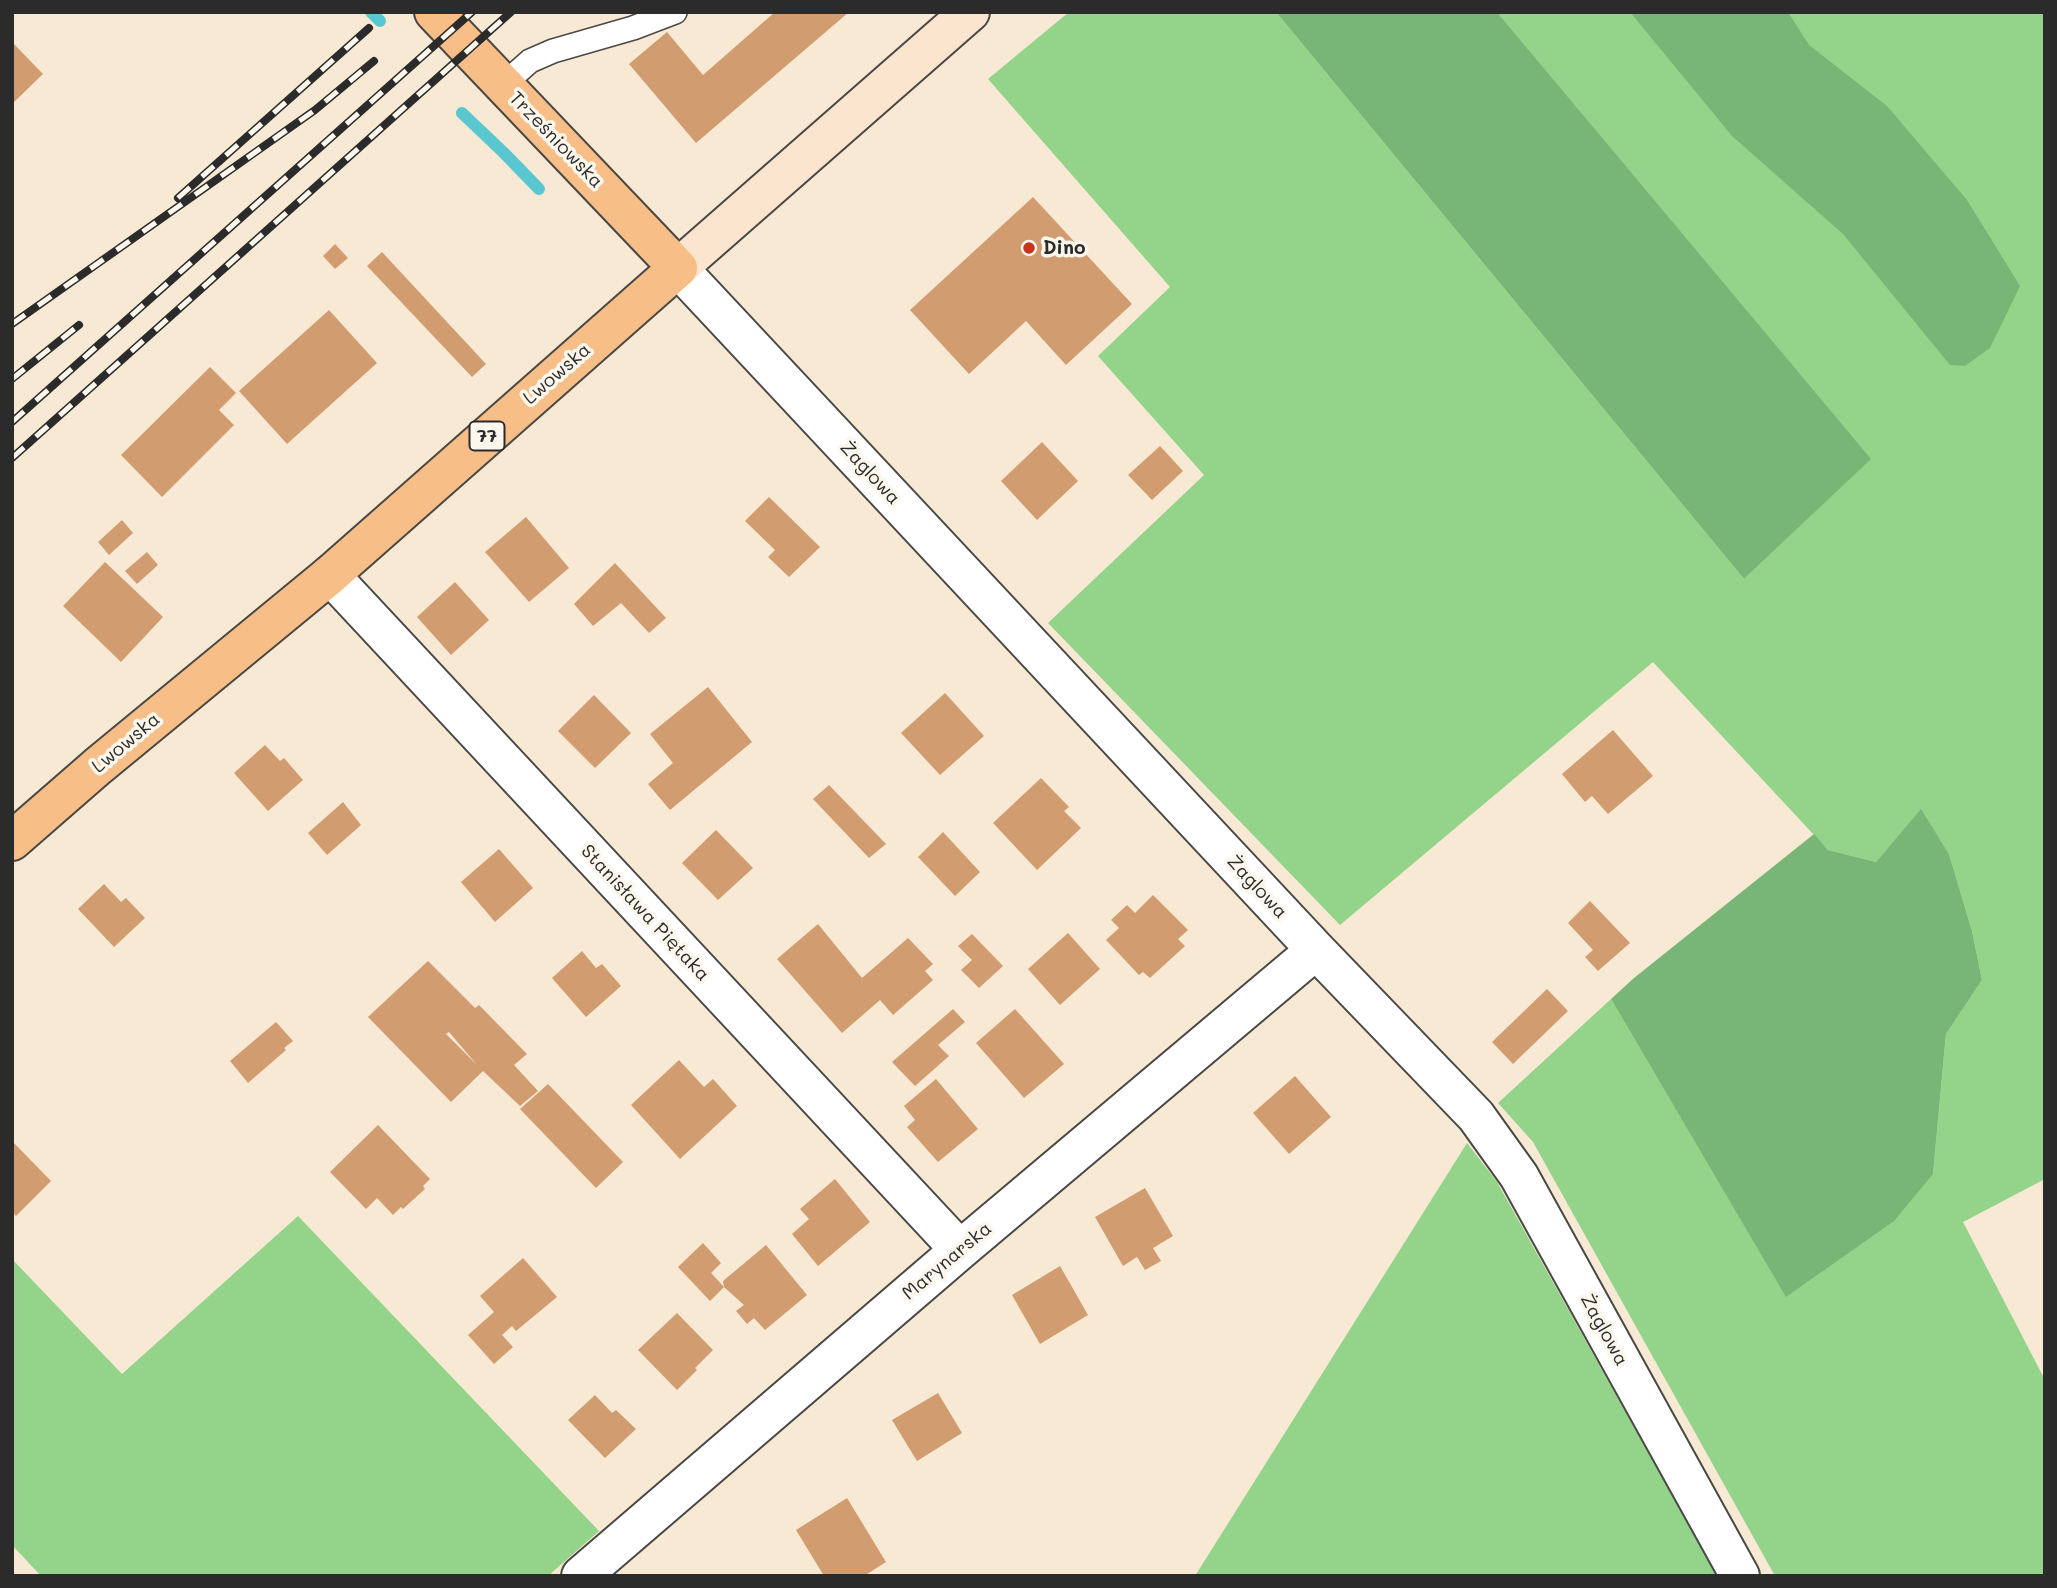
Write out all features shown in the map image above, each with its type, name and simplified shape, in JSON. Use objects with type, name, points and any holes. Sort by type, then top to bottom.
[{"type":"main road","name":"Trześniowska","points":[[434,12],[678,268]]},
{"type":"main road","name":"Lwowska","points":[[12,841],[98,766],[330,575],[970,12]]},
{"type":"street","name":"Żaglowa","points":[[678,268],[1316,950],[1476,1116],[1519,1176],[1741,1576]]},
{"type":"street","name":"Stanisława Piętaka","points":[[330,575],[960,1250]]},
{"type":"street","name":"Marynarska","points":[[581,1576],[960,1250],[1316,950]]},
{"type":"lane","points":[[503,85],[530,61],[553,51],[633,28],[675,12]]},
{"type":"green space","points":[[1069,12],[1276,12],[1744,579],[1870,459],[1497,12],[2045,12],[2045,1179],[1963,1222],[2045,1380],[2045,1576],[1775,1576],[1533,1142],[1498,1103],[1611,999],[1786,1296],[1933,1174],[1946,1034],[1982,980],[1972,931],[1949,854],[1921,810],[1876,862],[1828,850],[1653,662],[1340,925],[1048,623],[1204,475],[1098,356],[1170,287],[988,79]]},
{"type":"green space","points":[[1276,12],[1497,12],[1871,459],[1744,579]]},
{"type":"green space","points":[[1630,12],[1788,12],[1809,45],[1887,106],[1967,200],[2020,286],[1990,348],[1965,366],[1950,365],[1843,234],[1732,136]]},
{"type":"green space","points":[[1921,809],[1949,854],[1972,931],[1982,980],[1946,1034],[1933,1174],[1894,1221],[1786,1297],[1611,999],[1814,834],[1828,850],[1876,862]]},
{"type":"green space","points":[[1467,1143],[1497,1182],[1717,1576],[1195,1576]]},
{"type":"green space","points":[[298,1216],[599,1531],[548,1576],[41,1576],[12,1545],[12,1259],[122,1374]]},
{"type":"building","points":[[775,12],[849,12],[696,143],[629,64],[667,32],[703,75]]},
{"type":"building","points":[[12,42],[43,74],[12,104]]},
{"type":"building","name":"Dino","points":[[1033,197],[1132,304],[1066,365],[1026,321],[969,374],[910,310]]},
{"type":"building","points":[[335,244],[348,258],[335,269],[323,256]]},
{"type":"building","points":[[382,252],[486,364],[472,377],[367,266]]},
{"type":"building","points":[[329,310],[377,363],[287,444],[239,391]]},
{"type":"building","points":[[210,367],[236,393],[219,410],[234,425],[162,497],[121,455]]},
{"type":"building","points":[[1042,442],[1078,481],[1037,520],[1001,481]]},
{"type":"building","points":[[1160,446],[1183,471],[1152,500],[1128,475]]},
{"type":"building","points":[[769,497],[820,547],[789,577],[768,557],[775,550],[745,521]]},
{"type":"building","points":[[526,517],[569,568],[529,602],[485,552]]},
{"type":"building","points":[[122,520],[133,533],[109,555],[98,542]]},
{"type":"building","points":[[147,552],[158,565],[137,584],[125,571]]},
{"type":"building","points":[[105,562],[163,617],[121,662],[63,606]]},
{"type":"building","points":[[615,563],[666,618],[649,633],[621,603],[593,626],[574,604]]},
{"type":"building","points":[[455,582],[489,620],[451,655],[417,617]]},
{"type":"building","points":[[708,687],[752,742],[670,810],[648,784],[673,763],[650,734]]},
{"type":"building","points":[[945,693],[984,736],[940,775],[901,733]]},
{"type":"building","points":[[594,695],[631,733],[595,768],[558,731]]},
{"type":"building","points":[[1613,730],[1653,776],[1608,814],[1592,796],[1585,802],[1562,774]]},
{"type":"building","points":[[265,745],[280,761],[284,758],[303,780],[268,811],[234,773]]},
{"type":"building","points":[[1041,778],[1069,807],[1064,811],[1081,828],[1037,870],[993,823]]},
{"type":"building","points":[[829,785],[886,844],[869,858],[813,799]]},
{"type":"building","points":[[343,802],[361,825],[327,855],[308,833]]},
{"type":"building","points":[[716,830],[753,868],[718,900],[682,863]]},
{"type":"building","points":[[943,832],[980,872],[955,896],[918,857]]},
{"type":"building","points":[[499,849],[533,888],[495,922],[461,882]]},
{"type":"building","points":[[104,884],[121,902],[126,898],[145,918],[114,947],[78,909]]},
{"type":"building","points":[[1153,895],[1188,930],[1178,939],[1185,946],[1150,978],[1143,972],[1139,975],[1106,940],[1119,928],[1111,920],[1127,905],[1135,913]]},
{"type":"building","points":[[1590,901],[1630,943],[1598,971],[1585,957],[1593,950],[1568,923]]},
{"type":"building","points":[[818,924],[862,978],[908,938],[933,964],[925,971],[933,980],[893,1015],[880,1000],[842,1033],[777,959]]},
{"type":"building","points":[[1068,933],[1100,969],[1060,1005],[1028,969]]},
{"type":"building","points":[[972,934],[1003,966],[979,988],[961,970],[972,960],[958,946]]},
{"type":"building","points":[[582,951],[596,968],[602,964],[621,986],[586,1017],[552,978]]},
{"type":"building","points":[[428,961],[475,1008],[479,1005],[527,1054],[514,1065],[538,1091],[520,1106],[483,1071],[451,1102],[368,1017]],"holes":[[[449,1032],[477,1065],[446,1034]]]},
{"type":"building","points":[[1547,989],[1568,1011],[1513,1064],[1492,1042]]},
{"type":"building","points":[[953,1009],[965,1022],[938,1045],[949,1056],[915,1086],[892,1062]]},
{"type":"building","points":[[1015,1009],[1064,1064],[1024,1098],[976,1043]]},
{"type":"building","points":[[276,1022],[293,1041],[248,1083],[230,1061]]},
{"type":"building","points":[[679,1060],[704,1087],[713,1079],[737,1106],[680,1159],[631,1105]]},
{"type":"building","points":[[1295,1076],[1331,1117],[1289,1154],[1253,1113]]},
{"type":"building","points":[[936,1079],[978,1129],[938,1162],[907,1127],[915,1120],[904,1106]]},
{"type":"building","points":[[548,1084],[623,1162],[596,1188],[520,1109]]},
{"type":"building","points":[[378,1125],[430,1179],[423,1186],[425,1189],[393,1215],[377,1198],[366,1209],[330,1172]]},
{"type":"building","points":[[12,1141],[51,1181],[16,1216],[12,1212]]},
{"type":"building","points":[[835,1179],[870,1222],[818,1266],[792,1234],[809,1219],[800,1209]]},
{"type":"building","points":[[1145,1188],[1173,1236],[1153,1248],[1161,1261],[1145,1270],[1137,1257],[1123,1266],[1095,1217]]},
{"type":"building","points":[[703,1243],[721,1263],[711,1273],[724,1287],[710,1301],[678,1267]]},
{"type":"building","points":[[766,1245],[807,1295],[765,1330],[754,1318],[747,1324],[736,1311],[744,1305],[724,1287],[723,1281]]},
{"type":"building","points":[[523,1258],[557,1297],[516,1331],[512,1326],[502,1335],[513,1347],[494,1364],[468,1335],[494,1312],[480,1296]]},
{"type":"building","points":[[1060,1266],[1088,1315],[1040,1344],[1012,1295]]},
{"type":"building","points":[[677,1313],[713,1350],[677,1390],[638,1350]]},
{"type":"building","points":[[938,1393],[962,1433],[917,1461],[892,1420]]},
{"type":"building","points":[[595,1395],[612,1413],[616,1410],[636,1429],[605,1458],[568,1420]]},
{"type":"building","points":[[847,1498],[886,1562],[864,1576],[824,1576],[796,1530]]},
{"type":"waterway","points":[[371,12],[380,21]]},
{"type":"waterway","points":[[462,113],[539,189]]},
{"type":"railway","points":[[12,422],[472,12]]},
{"type":"railway","points":[[12,458],[511,12]]},
{"type":"railway","points":[[178,198],[369,28]]},
{"type":"railway","points":[[12,324],[315,110],[374,61]]},
{"type":"railway","points":[[12,379],[79,325]]},
{"type":"place","name":"Dino","points":[[1029,248]]}]
